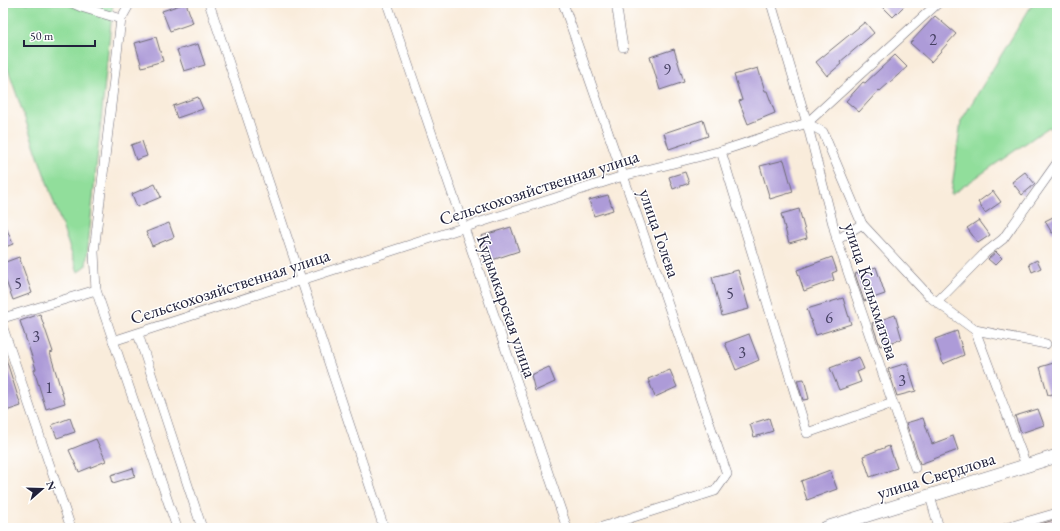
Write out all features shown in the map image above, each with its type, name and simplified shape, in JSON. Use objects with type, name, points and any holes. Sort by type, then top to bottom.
[{"type":"main road","name":"улица Свердлова","points":[[826,528],[1057,456]]},
{"type":"street","points":[[72,3],[121,19]]},
{"type":"street","points":[[130,3],[121,19],[94,252],[96,290],[177,528]]},
{"type":"street","points":[[210,3],[384,528]]},
{"type":"street","name":"Кудымкарская улица","points":[[387,3],[567,528]]},
{"type":"street","name":"улица Голева","points":[[563,3],[727,474],[715,491],[599,528]]},
{"type":"street","points":[[616,3],[623,47]]},
{"type":"street","name":"улица Колыхматова","points":[[771,3],[807,123],[837,240],[915,468]]},
{"type":"street","name":"Сельскохозяйственная улица","points":[[113,341],[624,176],[720,151],[807,123],[938,3]]},
{"type":"street","name":"улица Колыхматова","points":[[807,123],[823,132],[862,224],[930,297],[975,330]]},
{"type":"street","points":[[720,151],[807,433],[893,403]]},
{"type":"street","points":[[937,302],[985,253],[1003,239],[1057,163]]},
{"type":"street","points":[[837,240],[862,224]]},
{"type":"street","points":[[3,318],[96,290]]},
{"type":"street","points":[[3,328],[70,528]]},
{"type":"street","points":[[975,330],[1046,344]]},
{"type":"street","points":[[975,330],[1026,465]]},
{"type":"street","points":[[138,334],[202,528]]},
{"type":"street","points":[[930,496],[939,528]]},
{"type":"street","points":[[1006,528],[1057,513]]},
{"type":"green space","points":[[3,3],[113,3],[86,266],[78,272],[3,55]]},
{"type":"green space","points":[[1033,3],[1057,3],[1057,138],[1049,127],[951,195],[961,121]]},
{"type":"building","points":[[186,3],[193,23],[170,31],[162,11]]},
{"type":"building","points":[[879,3],[907,3],[893,17]]},
{"type":"building","points":[[935,16],[956,34],[931,62],[910,43]]},
{"type":"building","points":[[865,22],[874,33],[840,62],[841,64],[827,76],[816,62]]},
{"type":"building","points":[[156,37],[163,61],[142,67],[135,43]]},
{"type":"building","points":[[198,44],[205,65],[184,71],[177,50]]},
{"type":"building","points":[[674,49],[684,82],[660,90],[650,57]]},
{"type":"building","points":[[895,55],[907,67],[880,91],[879,90],[859,112],[846,101],[863,82],[865,83]]},
{"type":"building","points":[[758,68],[765,91],[767,91],[775,113],[748,124],[739,101],[742,100],[734,75]]},
{"type":"building","points":[[198,97],[203,109],[177,118],[173,106]]},
{"type":"building","points":[[703,120],[708,136],[669,149],[664,133]]},
{"type":"building","points":[[142,141],[147,156],[136,160],[131,145]]},
{"type":"building","points":[[784,160],[793,192],[770,199],[760,166]]},
{"type":"building","points":[[685,172],[689,183],[673,189],[669,177]]},
{"type":"building","points":[[1025,172],[1035,184],[1022,195],[1012,182]]},
{"type":"building","points":[[155,184],[161,197],[137,207],[132,194]]},
{"type":"building","points":[[993,191],[1001,202],[985,213],[978,202]]},
{"type":"building","points":[[608,195],[613,210],[594,216],[589,200]]},
{"type":"building","points":[[799,209],[807,238],[789,243],[781,214]]},
{"type":"building","points":[[1057,215],[1057,231],[1052,233],[1045,221]]},
{"type":"building","points":[[3,220],[13,244],[3,248]]},
{"type":"building","points":[[979,220],[990,235],[978,243],[967,228]]},
{"type":"building","points":[[169,223],[174,237],[152,246],[146,232]]},
{"type":"building","points":[[511,227],[519,251],[489,261],[481,236]]},
{"type":"building","points":[[996,252],[1002,258],[995,265],[988,259]]},
{"type":"building","points":[[19,257],[32,293],[13,300],[3,273],[3,263]]},
{"type":"building","points":[[832,257],[837,271],[832,273],[834,280],[804,291],[797,270]]},
{"type":"building","points":[[1037,260],[1041,268],[1032,272],[1029,264]]},
{"type":"building","points":[[876,267],[885,294],[864,301],[855,274]]},
{"type":"building","points":[[738,270],[749,309],[722,316],[712,277]]},
{"type":"building","points":[[843,298],[851,324],[816,335],[807,309]]},
{"type":"building","points":[[40,314],[53,352],[50,353],[65,403],[46,409],[34,370],[36,369],[20,321]]},
{"type":"building","points":[[895,315],[902,339],[880,346],[872,323]]},
{"type":"building","points":[[957,331],[964,355],[943,364],[935,339]]},
{"type":"building","points":[[749,334],[759,360],[736,370],[725,343]]},
{"type":"building","points":[[3,356],[5,356],[21,406],[3,412]]},
{"type":"building","points":[[859,357],[864,369],[857,372],[861,382],[839,390],[830,368]]},
{"type":"building","points":[[1057,362],[1057,393],[1048,395],[1040,367]]},
{"type":"building","points":[[907,363],[916,391],[897,396],[888,369]]},
{"type":"building","points":[[549,367],[555,382],[535,391],[531,375]]},
{"type":"building","points":[[670,370],[677,387],[655,397],[648,379]]},
{"type":"building","points":[[804,379],[809,399],[803,400],[797,380]]},
{"type":"building","points":[[1038,409],[1044,425],[1021,433],[1015,416]]},
{"type":"building","points":[[70,418],[75,432],[57,438],[52,425]]},
{"type":"building","points":[[769,418],[773,431],[754,437],[750,424]]},
{"type":"building","points":[[923,418],[932,444],[953,436],[958,450],[920,464],[906,423]]},
{"type":"building","points":[[96,439],[106,461],[79,472],[69,450]]},
{"type":"building","points":[[889,446],[897,468],[870,477],[863,456]]},
{"type":"building","points":[[133,468],[135,476],[113,483],[111,475]]},
{"type":"building","points":[[830,470],[837,489],[807,500],[801,481]]},
{"type":"building","points":[[1057,519],[1057,528],[1028,528]]}]
